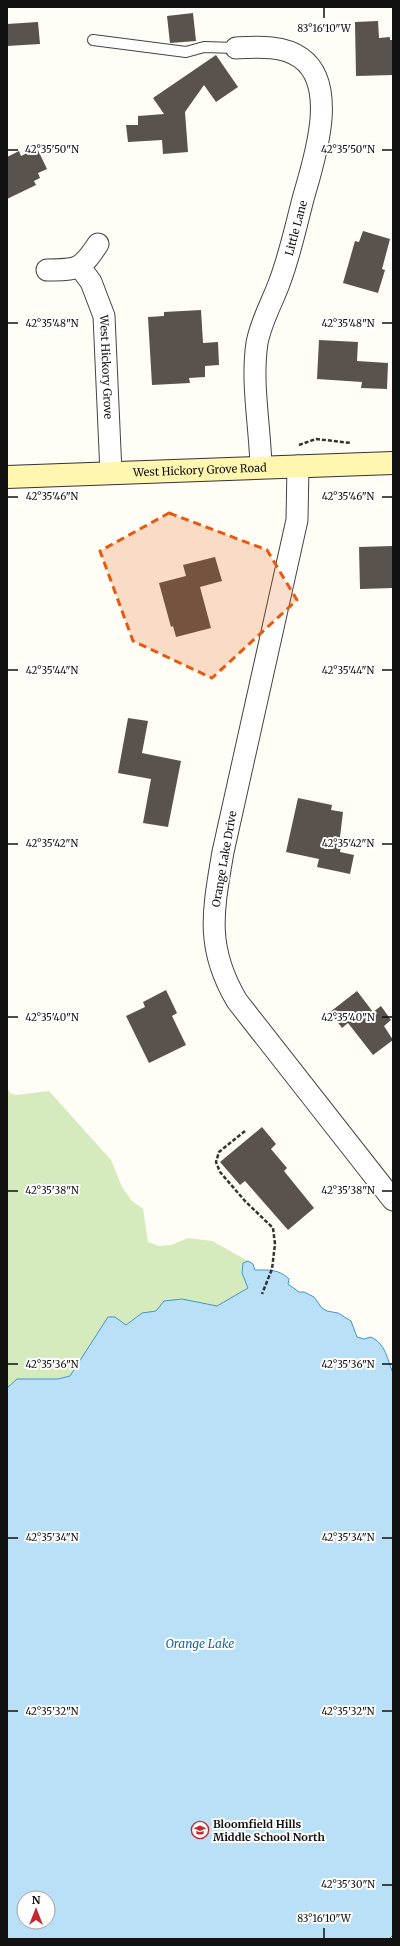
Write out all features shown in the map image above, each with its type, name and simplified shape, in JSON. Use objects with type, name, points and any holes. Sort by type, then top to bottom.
[{"type":"street","name":"Little Lane","points":[[236,48],[274,49],[293,54],[302,59],[310,68],[317,81],[321,111],[318,148],[287,261],[257,342],[255,365],[261,467]]},
{"type":"street","points":[[47,270],[69,270],[80,267],[98,244]]},
{"type":"street","name":"West Hickory Grove","points":[[80,267],[91,282],[104,316],[111,473]]},
{"type":"street","name":"West Hickory Grove Road","points":[[7,477],[393,463]]},
{"type":"street","name":"Orange Lake Drive","points":[[298,466],[297,520],[265,656],[223,852],[216,892],[214,940],[221,970],[236,1001],[393,1200]]},
{"type":"lane","points":[[93,40],[186,52],[204,47],[236,48]]},
{"type":"path","points":[[245,1131],[219,1152],[216,1162],[220,1172],[245,1201],[273,1228],[275,1244],[272,1269],[262,1294]]},
{"type":"highlighted area","points":[[169,513],[267,550],[297,600],[212,678],[133,641],[100,551]]},
{"type":"green space","points":[[7,1087],[10,1093],[16,1095],[49,1091],[111,1160],[122,1187],[131,1200],[143,1209],[148,1242],[159,1246],[171,1245],[188,1238],[212,1241],[248,1261],[243,1263],[242,1273],[248,1288],[216,1307],[182,1299],[164,1301],[156,1311],[142,1313],[126,1325],[115,1317],[91,1343],[70,1376],[58,1379],[17,1379],[7,1388]]},
{"type":"water","name":"Orange Lake","points":[[248,1261],[253,1264],[255,1270],[281,1273],[289,1279],[288,1284],[299,1292],[304,1292],[314,1297],[322,1308],[327,1311],[338,1313],[351,1321],[357,1337],[364,1339],[371,1337],[376,1340],[383,1348],[393,1373],[393,1935],[389,1939],[7,1939],[7,1388],[17,1379],[58,1379],[70,1376],[108,1317],[115,1317],[126,1325],[142,1313],[156,1311],[164,1301],[182,1299],[217,1306],[248,1288],[242,1273],[243,1263]]},
{"type":"building","points":[[193,13],[196,41],[170,43],[167,16]]},
{"type":"building","points":[[378,21],[379,38],[390,37],[390,40],[393,40],[393,75],[356,76],[355,22]]},
{"type":"building","points":[[38,22],[40,44],[7,46],[7,24]]},
{"type":"building","points":[[216,55],[238,87],[216,102],[204,85],[185,112],[188,152],[163,154],[162,140],[128,142],[126,125],[138,125],[138,116],[164,114],[153,98]]},
{"type":"building","points":[[37,148],[47,169],[38,173],[40,178],[34,181],[36,185],[7,199],[7,157],[19,151],[21,156]]},
{"type":"building","points":[[363,231],[390,239],[382,269],[385,270],[378,293],[343,283],[355,241],[359,242]]},
{"type":"building","points":[[201,310],[203,343],[218,342],[219,365],[205,366],[205,377],[189,378],[190,383],[152,385],[148,317],[164,316],[164,312]]},
{"type":"building","points":[[319,340],[358,342],[357,361],[388,363],[387,389],[361,388],[362,382],[317,379]]},
{"type":"building","points":[[393,546],[393,588],[360,589],[359,547]]},
{"type":"building","points":[[215,557],[222,581],[200,587],[211,628],[176,637],[173,626],[171,627],[159,583],[186,576],[183,565]]},
{"type":"building","points":[[128,718],[148,721],[142,753],[181,761],[168,827],[143,823],[151,779],[118,773]]},
{"type":"building","points":[[298,798],[332,805],[331,810],[343,812],[340,837],[343,838],[340,852],[354,855],[350,874],[317,867],[319,859],[286,852]]},
{"type":"building","points":[[166,990],[177,1013],[172,1016],[186,1045],[149,1063],[126,1016],[145,1007],[143,1002]]},
{"type":"building","points":[[357,991],[373,1012],[381,1006],[391,1020],[384,1026],[393,1040],[373,1055],[348,1023],[342,1028],[330,1012]]},
{"type":"building","points":[[262,1127],[276,1144],[271,1149],[287,1168],[284,1171],[314,1208],[288,1230],[245,1181],[240,1185],[220,1162]]},
{"type":"place","name":"Bloomfield Hills Middle School North","points":[[200,1830]]}]
